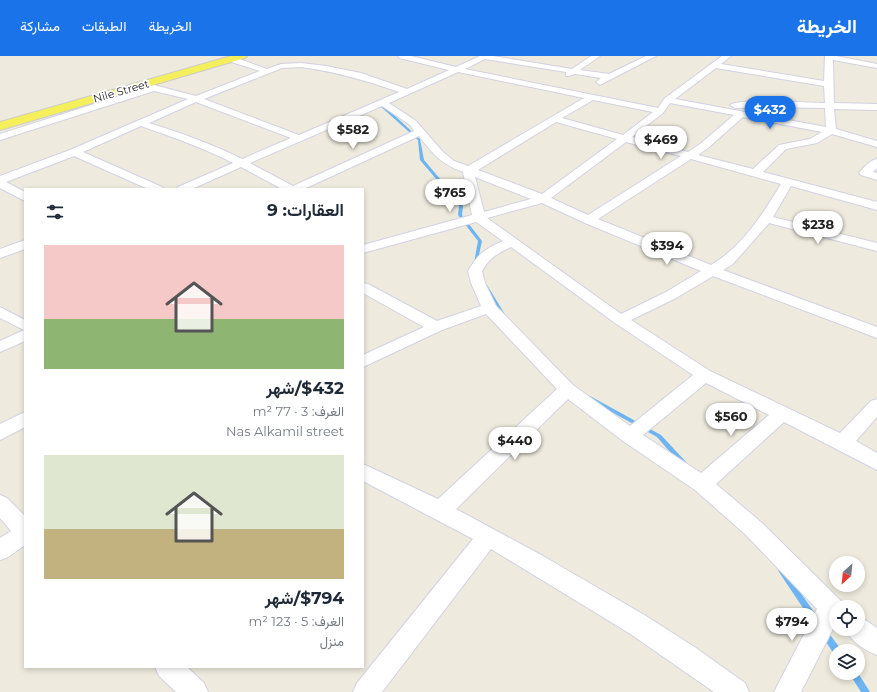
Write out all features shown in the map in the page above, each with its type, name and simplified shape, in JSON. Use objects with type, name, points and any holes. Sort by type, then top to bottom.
[{"type":"main road","name":"Nile Street","points":[[0,122],[235,57]]},
{"type":"main road","name":"Nile Street","points":[[0,126],[235,57]]},
{"type":"street","points":[[402,56],[456,70],[555,83],[581,93],[660,110]]},
{"type":"street","points":[[184,188],[383,103],[486,56],[609,78]]},
{"type":"street","points":[[555,83],[596,56]]},
{"type":"street","points":[[581,93],[652,56]]},
{"type":"street","points":[[832,131],[831,105],[828,84],[829,56],[877,66]]},
{"type":"street","points":[[235,57],[266,71]]},
{"type":"street","points":[[364,249],[543,199],[660,110],[668,100],[718,60],[828,84]]},
{"type":"street","points":[[0,182],[74,152],[196,99],[281,66],[291,64],[326,68],[358,75],[407,92]]},
{"type":"street","points":[[0,137],[147,90],[161,89],[196,99],[299,138]]},
{"type":"street","points":[[468,171],[593,96]]},
{"type":"street","points":[[668,100],[707,106],[832,131],[877,144]]},
{"type":"street","points":[[383,103],[403,115],[439,154],[450,163],[543,199],[589,220],[713,271],[877,333]]},
{"type":"street","points":[[707,106],[764,104],[877,107]]},
{"type":"street","points":[[589,220],[704,146],[742,113]]},
{"type":"street","points":[[554,119],[626,137],[877,206]]},
{"type":"street","points":[[140,123],[180,136],[220,152],[289,188]]},
{"type":"street","points":[[755,173],[783,147],[813,141],[832,131]]},
{"type":"street","points":[[298,188],[420,132]]},
{"type":"street","points":[[74,152],[156,188]]},
{"type":"street","points":[[877,162],[865,171],[865,173],[877,177]]},
{"type":"street","points":[[468,171],[479,218],[620,320],[704,375],[843,443],[877,462]]},
{"type":"street","points":[[0,182],[24,196]]},
{"type":"street","points":[[620,320],[671,295],[728,261],[766,219],[788,182]]},
{"type":"street","points":[[766,219],[877,247]]},
{"type":"street","points":[[512,242],[491,251],[481,260],[475,271],[478,283],[489,308],[567,389],[630,436],[702,484],[754,529],[829,606]]},
{"type":"street","points":[[0,254],[24,244]]},
{"type":"street","points":[[364,288],[436,327]]},
{"type":"street","points":[[364,362],[436,327],[489,308]]},
{"type":"street","points":[[0,312],[24,325]]},
{"type":"street","points":[[0,348],[24,336]]},
{"type":"street","points":[[630,436],[704,375]]},
{"type":"street","points":[[442,510],[567,389]]},
{"type":"street","points":[[843,443],[877,405]]},
{"type":"street","points":[[702,484],[782,414]]},
{"type":"street","points":[[0,433],[24,420]]},
{"type":"street","points":[[364,474],[442,510],[640,625],[699,664],[736,692]]},
{"type":"street","points":[[0,504],[24,531]]},
{"type":"street","points":[[0,550],[24,533]]},
{"type":"street","points":[[366,692],[488,536]]},
{"type":"street","points":[[787,692],[829,617]]},
{"type":"street","points":[[865,634],[877,643]]},
{"type":"street","points":[[169,668],[195,692]]},
{"type":"waterway","points":[[380,104],[419,140],[422,160],[461,206],[460,215],[480,241],[476,263]]},
{"type":"waterway","points":[[485,285],[504,316]]},
{"type":"waterway","points":[[590,398],[659,436],[685,465]]},
{"type":"waterway","points":[[781,570],[816,621]]},
{"type":"waterway","points":[[825,634],[832,644]]},
{"type":"waterway","points":[[858,680],[866,692]]}]
